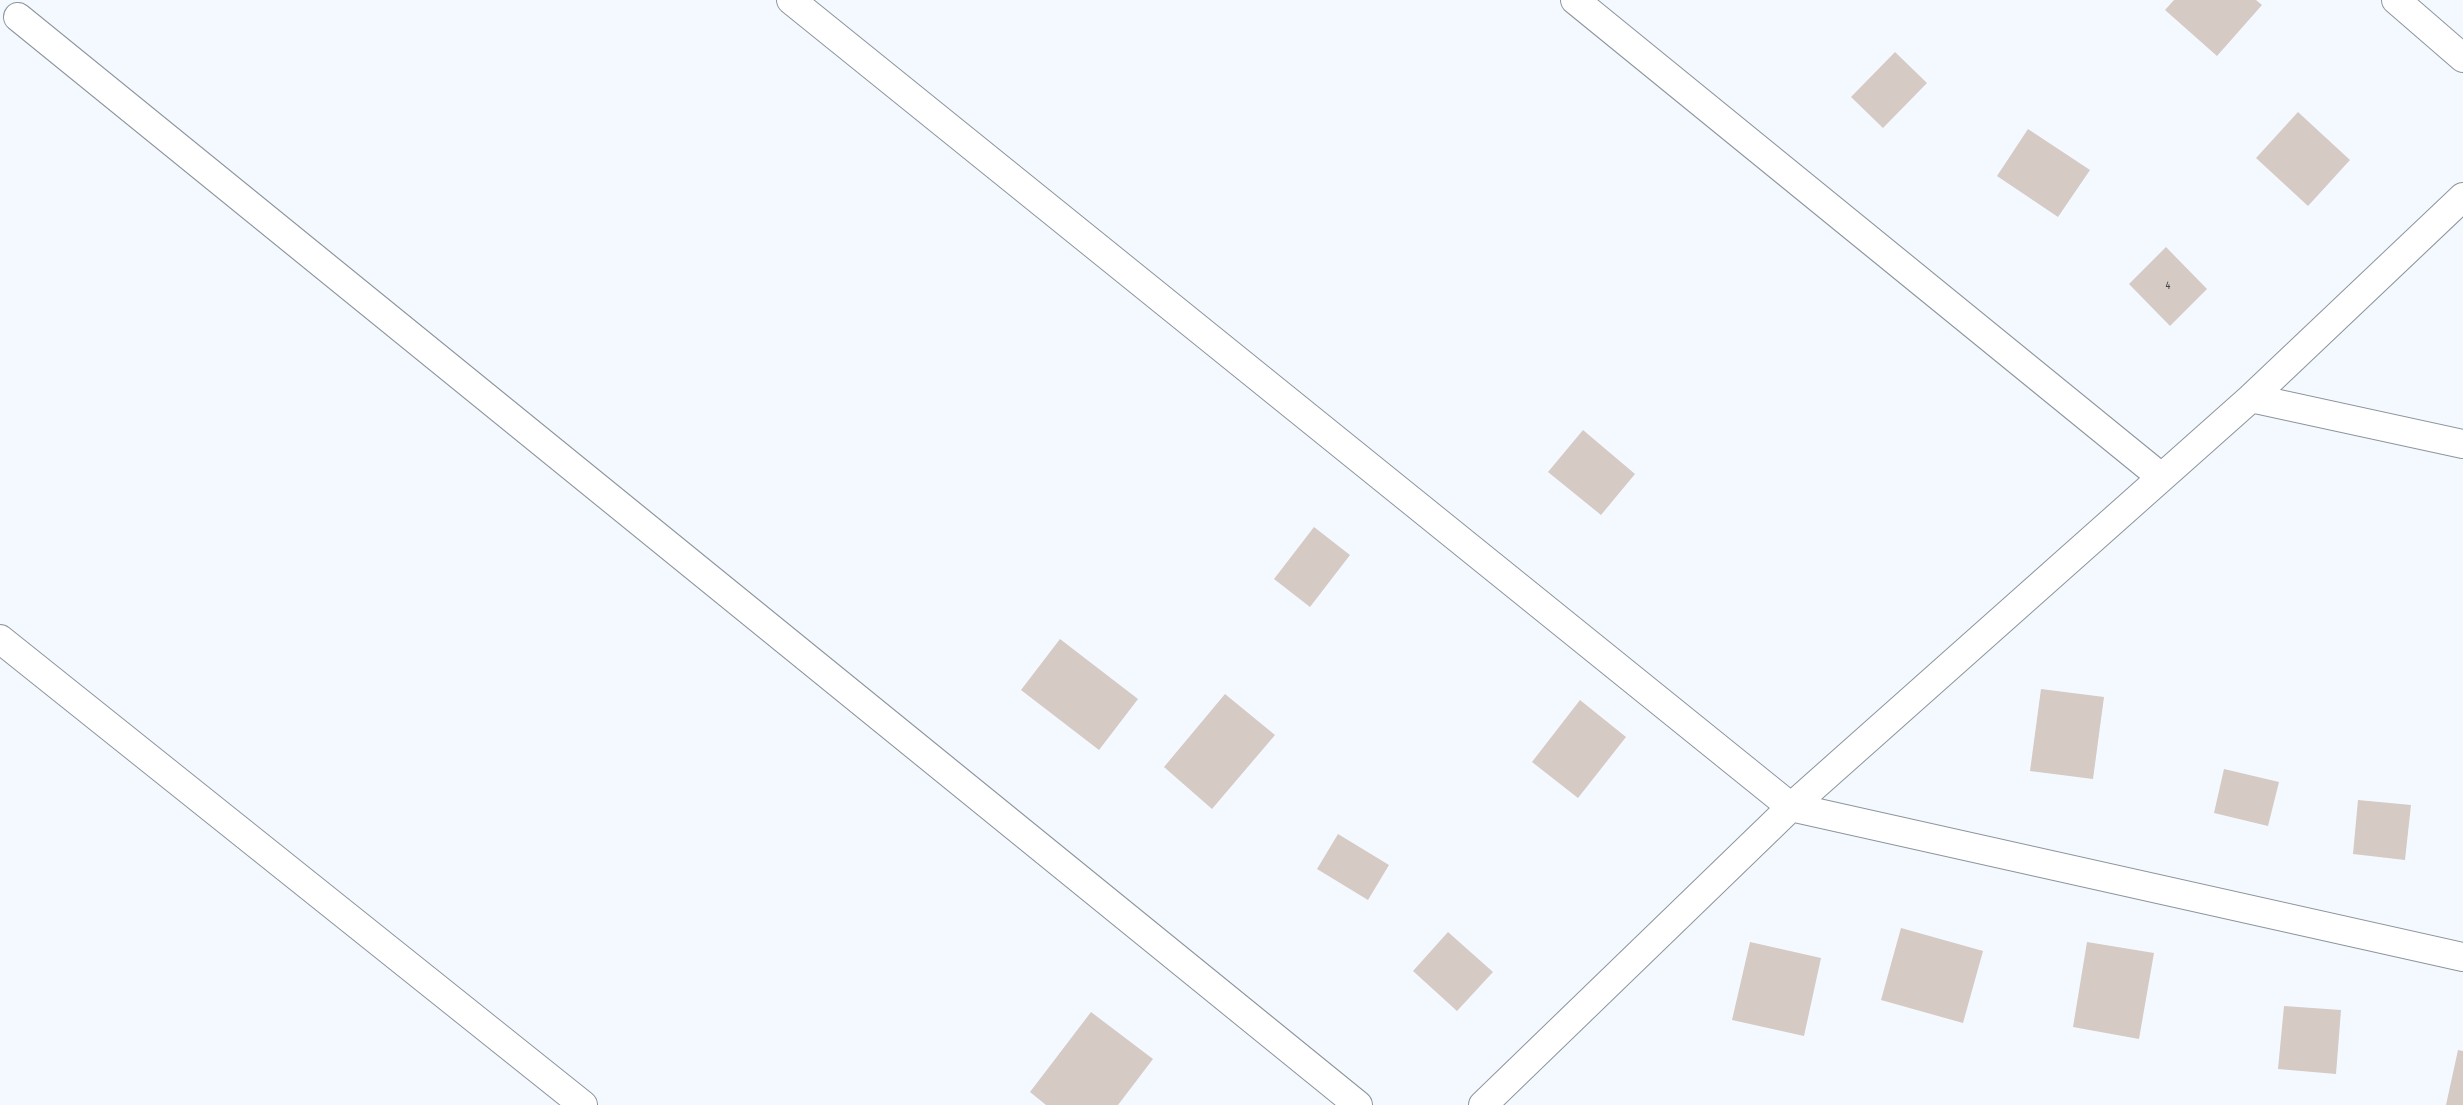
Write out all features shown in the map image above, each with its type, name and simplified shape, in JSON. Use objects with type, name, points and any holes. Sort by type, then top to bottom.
[{"type":"street","points":[[791,0],[1791,807],[2463,957]]},
{"type":"street","points":[[1575,0],[2161,478]]},
{"type":"street","points":[[2396,0],[2463,58]]},
{"type":"street","points":[[18,18],[1358,1105]]},
{"type":"street","points":[[1482,1105],[1791,807],[2251,398],[2463,197]]},
{"type":"street","points":[[2251,398],[2463,444]]},
{"type":"street","points":[[0,639],[583,1105]]},
{"type":"building","points":[[2174,0],[2256,0],[2262,5],[2217,56],[2165,10]]},
{"type":"building","points":[[1895,52],[1927,83],[1883,128],[1851,97]]},
{"type":"building","points":[[2298,112],[2350,160],[2308,206],[2256,158]]},
{"type":"building","points":[[2028,129],[2090,170],[2058,217],[1997,176]]},
{"type":"building","points":[[2166,247],[2207,289],[2170,326],[2129,284]]},
{"type":"building","points":[[1583,430],[1635,474],[1601,515],[1548,472]]},
{"type":"building","points":[[1314,527],[1350,555],[1310,607],[1274,579]]},
{"type":"building","points":[[1060,639],[1138,699],[1099,750],[1021,690]]},
{"type":"building","points":[[2041,689],[2104,697],[2093,779],[2030,771]]},
{"type":"building","points":[[1225,694],[1275,735],[1212,809],[1164,767]]},
{"type":"building","points":[[1580,700],[1626,737],[1578,798],[1532,762]]},
{"type":"building","points":[[2224,769],[2279,782],[2268,826],[2214,813]]},
{"type":"building","points":[[2358,800],[2411,805],[2405,860],[2353,854]]},
{"type":"building","points":[[1338,834],[1389,865],[1368,900],[1317,869]]},
{"type":"building","points":[[1901,928],[1983,951],[1963,1023],[1881,1000]]},
{"type":"building","points":[[1448,932],[1493,972],[1457,1011],[1413,971]]},
{"type":"building","points":[[1750,942],[1821,958],[1804,1036],[1732,1020]]},
{"type":"building","points":[[2087,942],[2154,953],[2139,1039],[2073,1027]]},
{"type":"building","points":[[2284,1006],[2341,1010],[2336,1074],[2278,1069]]},
{"type":"building","points":[[1091,1012],[1153,1059],[1118,1105],[1046,1105],[1030,1092]]},
{"type":"building","points":[[2458,1050],[2463,1051],[2463,1105],[2446,1105]]}]
